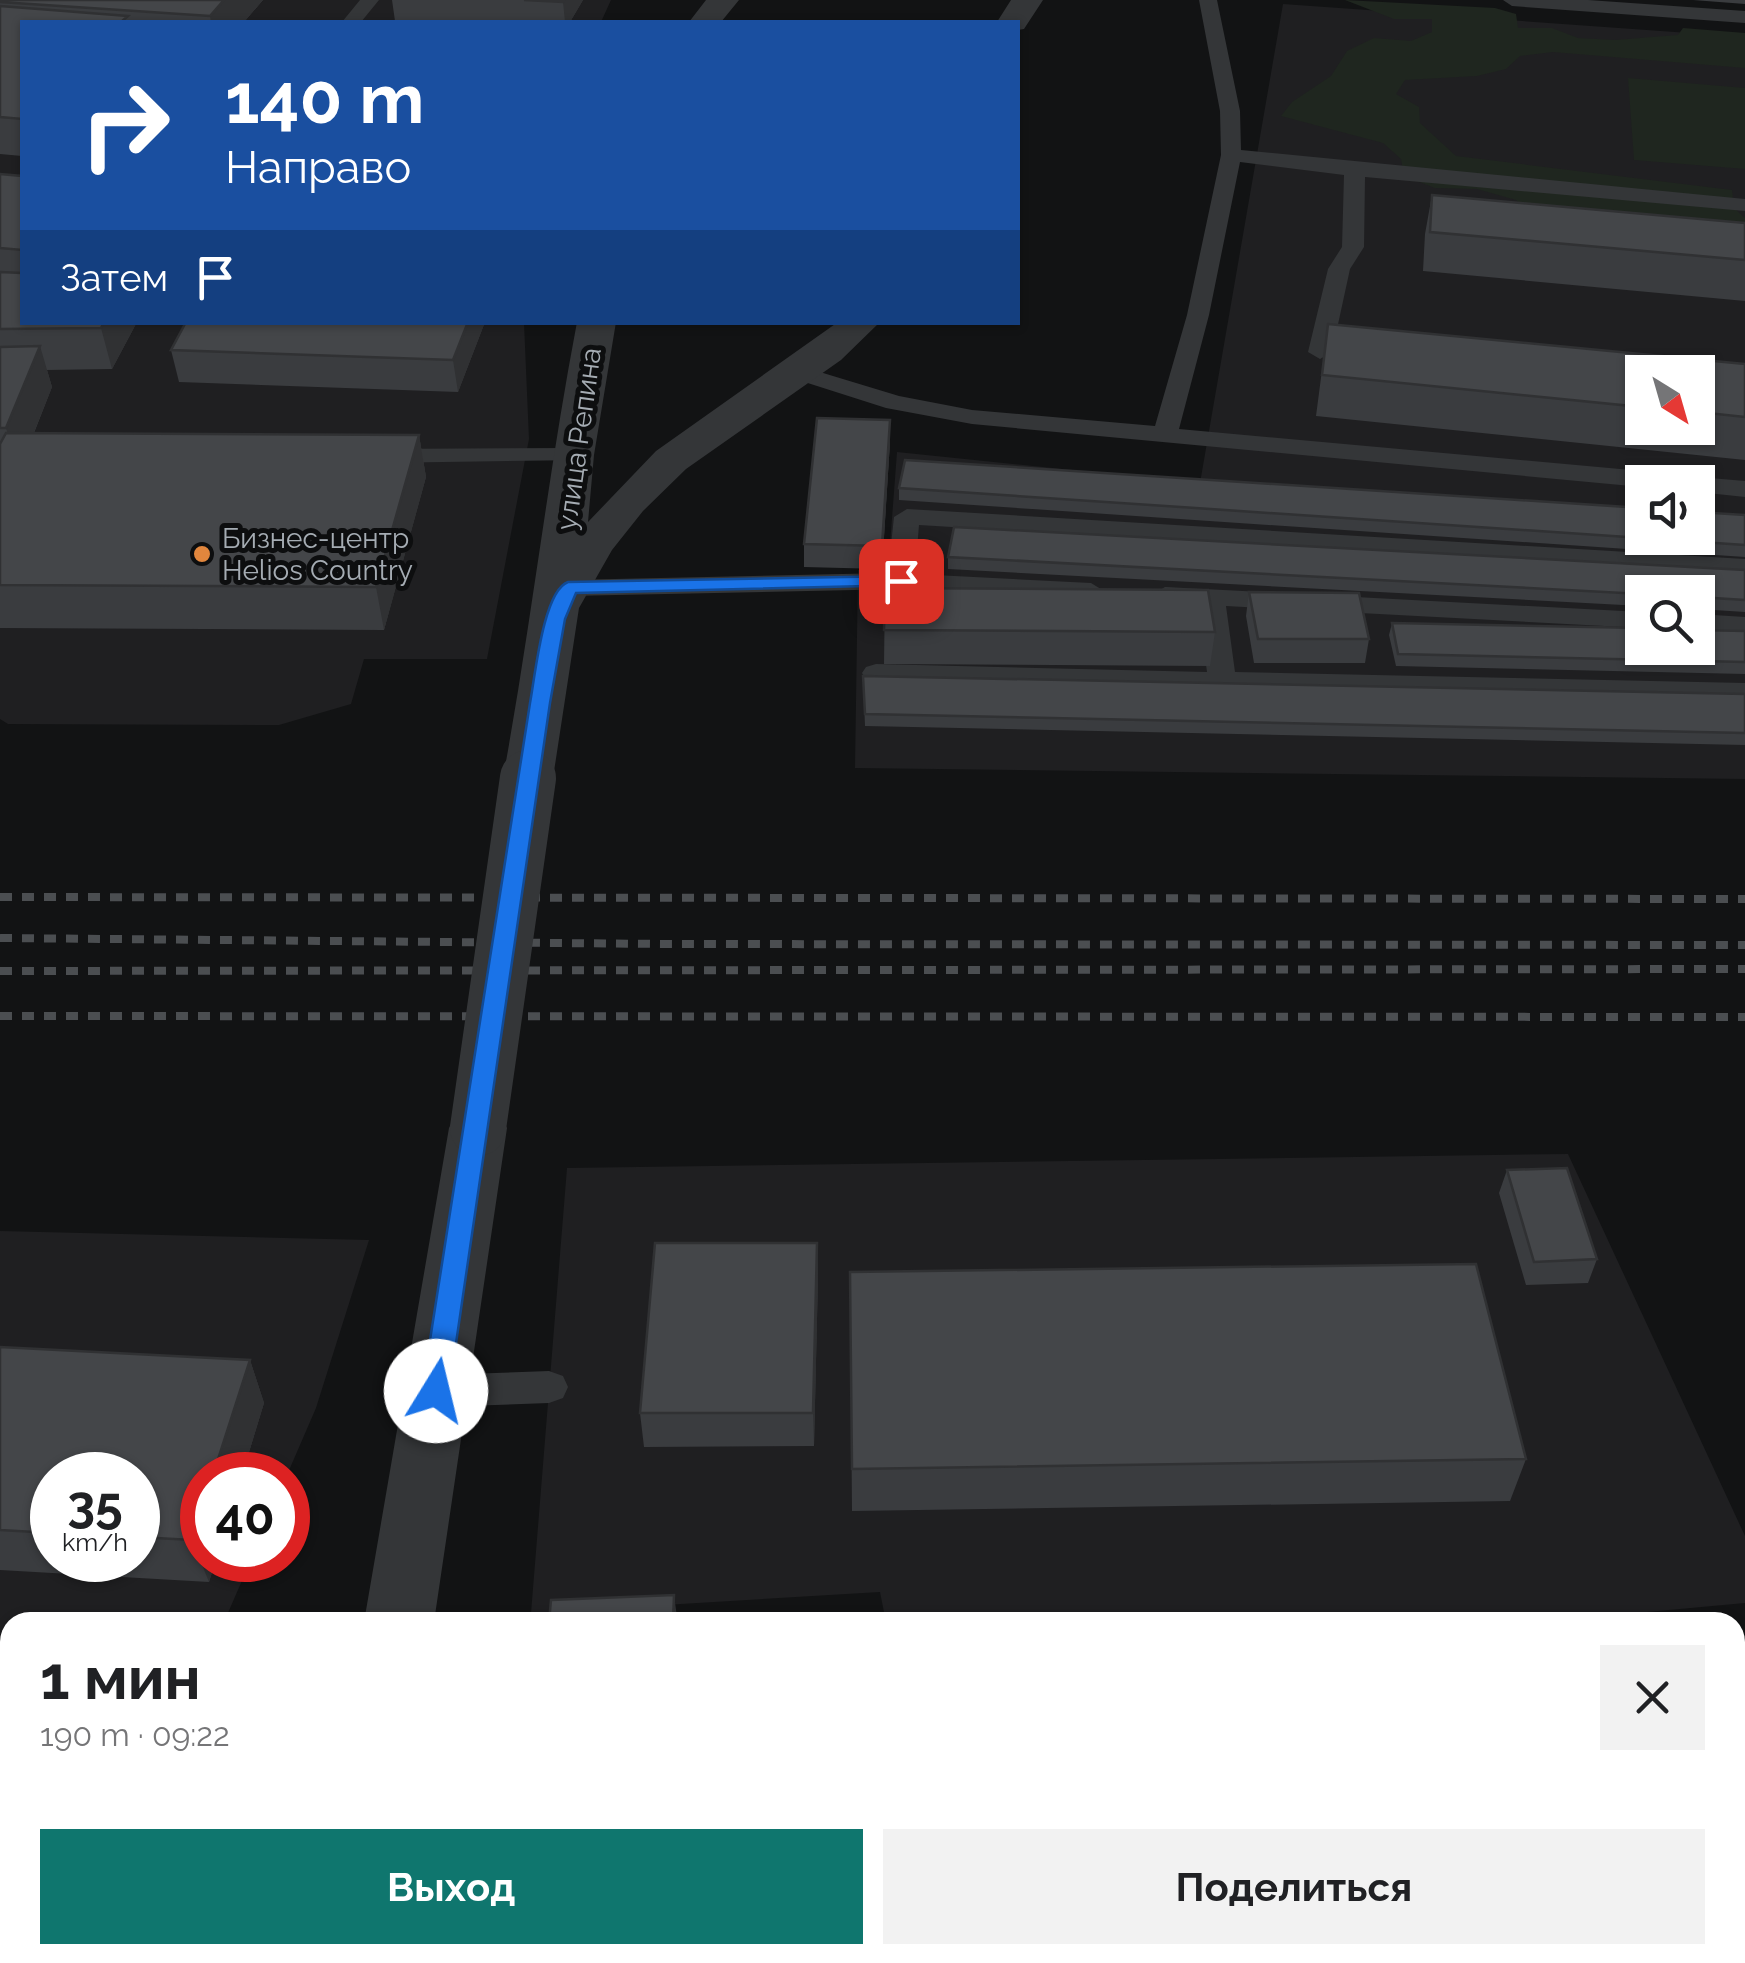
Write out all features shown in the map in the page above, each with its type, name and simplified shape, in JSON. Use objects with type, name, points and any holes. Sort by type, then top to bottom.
[{"type":"street","points":[[704,20],[723,0]]},
{"type":"street","name":"улица Репина","points":[[400,1612],[478,1128],[528,778],[562,604],[573,454],[595,325]]},
{"type":"street","points":[[562,604],[610,522],[639,490],[714,427],[800,373],[856,325]]},
{"type":"lane","points":[[353,20],[370,0]]},
{"type":"lane","points":[[1166,433],[1198,316],[1232,156],[1228,96],[1208,0]]},
{"type":"lane","points":[[1512,0],[1745,17]]},
{"type":"lane","points":[[1232,156],[1745,205]]},
{"type":"lane","points":[[1320,352],[1339,270],[1353,247],[1355,170]]},
{"type":"lane","points":[[800,373],[894,403],[972,418],[1625,477]]},
{"type":"lane","points":[[356,456],[573,454]]},
{"type":"lane","points":[[1715,486],[1745,489]]},
{"type":"lane","points":[[901,581],[907,517],[1745,568]]},
{"type":"lane","points":[[562,604],[901,581],[1625,619]]},
{"type":"lane","points":[[1211,597],[1222,680]]},
{"type":"lane","points":[[1715,623],[1745,625]]},
{"type":"lane","points":[[876,672],[1745,692]]},
{"type":"lane","points":[[436,1391],[548,1387]]},
{"type":"shaded area","points":[[0,0],[611,0],[602,20],[20,20],[20,325],[524,325],[529,439],[487,659],[364,659],[351,704],[279,725],[8,724],[0,719]]},
{"type":"shaded area","points":[[1345,0],[1495,8],[1516,14],[1518,28],[1552,28],[1578,38],[1615,40],[1678,35],[1683,28],[1745,33],[1745,68],[1553,52],[1520,56],[1506,69],[1477,76],[1405,80],[1396,94],[1419,107],[1420,123],[1456,156],[1732,190],[1734,208],[1745,218],[1745,242],[1543,226],[1516,200],[1477,189],[1435,188],[1404,176],[1401,159],[1383,143],[1281,116],[1292,102],[1331,76],[1347,51],[1374,38],[1411,41],[1432,32],[1432,19],[1394,19]]},
{"type":"shaded area","points":[[1283,4],[1745,37],[1745,779],[855,768],[858,570],[888,571],[897,452],[1200,483]]},
{"type":"shaded area","points":[[1628,78],[1745,88],[1745,169],[1634,160]]},
{"type":"shaded area","points":[[1568,1154],[1745,1536],[1745,1603],[1647,1612],[884,1612],[880,1592],[531,1612],[567,1168]]},
{"type":"shaded area","points":[[0,1231],[369,1240],[316,1408],[297,1452],[180,1452],[180,1582],[241,1582],[228,1612],[0,1612]]},
{"type":"building","points":[[0,0],[224,0],[210,16]]},
{"type":"building","points":[[0,6],[128,16],[123,20],[20,20],[20,119],[0,117]]},
{"type":"building","points":[[0,174],[20,176],[20,250],[0,248]]},
{"type":"building","points":[[1432,195],[1745,223],[1745,260],[1430,232]]},
{"type":"building","points":[[0,272],[20,273],[20,325],[102,325],[101,328],[0,329]]},
{"type":"building","points":[[1328,324],[1651,355],[1625,355],[1625,405],[1322,375]]},
{"type":"building","points":[[184,325],[467,325],[453,360],[171,350]]},
{"type":"building","points":[[40,346],[6,428],[0,428],[0,347]]},
{"type":"building","points":[[1715,361],[1745,364],[1745,417],[1715,414]]},
{"type":"building","points":[[817,418],[890,420],[882,546],[804,544]]},
{"type":"building","name":"Бизнес-центр Helios Country","points":[[6,433],[419,435],[376,587],[0,585],[0,444]]},
{"type":"building","points":[[905,460],[1625,507],[1625,537],[899,488]]},
{"type":"building","points":[[1715,513],[1745,515],[1745,545],[1715,543]]},
{"type":"building","points":[[954,527],[1745,570],[1745,600],[1715,598],[1715,575],[1625,575],[1625,593],[948,557]]},
{"type":"building","points":[[885,588],[1208,590],[1215,632],[884,630]]},
{"type":"building","points":[[1249,592],[1359,593],[1369,639],[1258,639]]},
{"type":"building","points":[[1392,623],[1625,628],[1625,659],[1398,654]]},
{"type":"building","points":[[1715,630],[1745,631],[1745,662],[1715,661]]},
{"type":"building","points":[[863,676],[1745,694],[1745,733],[865,714]]},
{"type":"building","points":[[1567,1168],[1597,1259],[1534,1262],[1507,1170]]},
{"type":"building","points":[[655,1243],[817,1243],[813,1413],[640,1413]]},
{"type":"building","points":[[1476,1264],[1526,1459],[852,1469],[850,1272]]},
{"type":"building","points":[[0,1347],[250,1360],[220,1452],[180,1452],[180,1539],[160,1538],[160,1452],[30,1452],[30,1532],[0,1530]]},
{"type":"building","points":[[674,1595],[673,1612],[550,1612],[551,1600]]},
{"type":"railway","points":[[0,897],[1745,899]]},
{"type":"railway","points":[[0,938],[667,944],[1745,945]]},
{"type":"railway","points":[[0,971],[1745,969]]},
{"type":"railway","points":[[0,1016],[1745,1017]]},
{"type":"place","name":"Бизнес-центр Helios Country","points":[[202,554]]},
{"type":"route","points":[[436,1391],[540,703],[555,619],[568,588],[901,581]]}]
